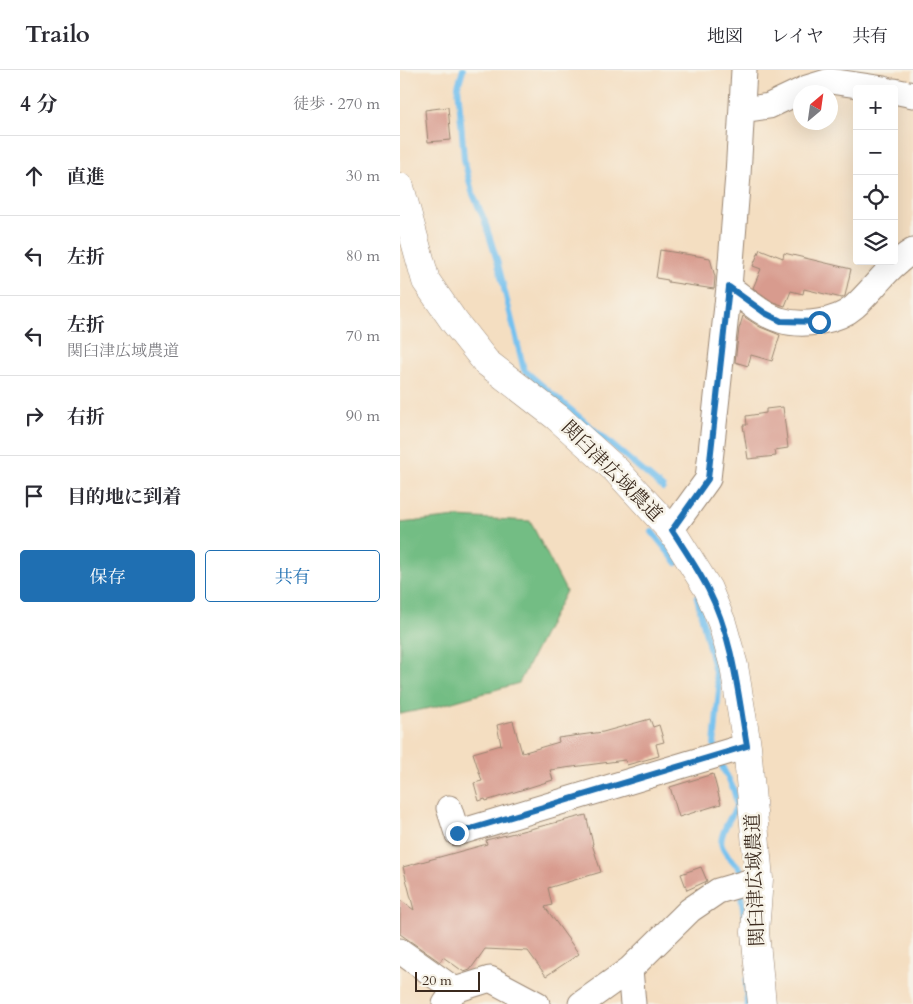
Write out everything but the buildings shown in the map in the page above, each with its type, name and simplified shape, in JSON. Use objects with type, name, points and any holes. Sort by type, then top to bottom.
[{"type":"street","points":[[672,530],[708,479],[729,287],[744,70]]},
{"type":"street","points":[[742,110],[769,106],[830,75],[869,85]]},
{"type":"street","points":[[898,91],[913,94]]},
{"type":"street","name":"関臼津広域農道","points":[[400,187],[426,281],[486,362],[558,417],[616,470],[672,530],[708,589],[722,623],[734,666],[728,752],[759,879],[755,932],[762,1004]]},
{"type":"street","points":[[729,287],[765,313],[781,321],[819,322],[842,316],[854,307],[882,276],[913,251]]},
{"type":"street","points":[[449,808],[457,833],[728,752]]},
{"type":"street","points":[[581,1004],[630,969],[690,910],[718,891],[759,879]]},
{"type":"street","points":[[400,951],[450,997],[490,979],[537,1004]]},
{"type":"street","points":[[630,969],[633,1004]]},
{"type":"green space","points":[[457,517],[530,521],[566,591],[519,683],[435,707],[400,714],[400,523]]},
{"type":"waterway","points":[[463,70],[458,86],[464,159],[472,192],[484,219],[498,264],[524,370],[663,488]]},
{"type":"waterway","points":[[652,532],[677,563]]},
{"type":"waterway","points":[[697,597],[719,689],[714,745],[716,749]]},
{"type":"waterway","points":[[719,759],[736,799],[734,812],[724,829],[721,842],[725,852],[741,870]]},
{"type":"waterway","points":[[741,896],[744,915]]},
{"type":"waterway","points":[[746,980],[747,1004]]},
{"type":"route","points":[[457,833],[747,746],[734,666],[722,623],[708,589],[672,530],[708,479],[729,287],[765,313],[781,321],[819,322]]}]
